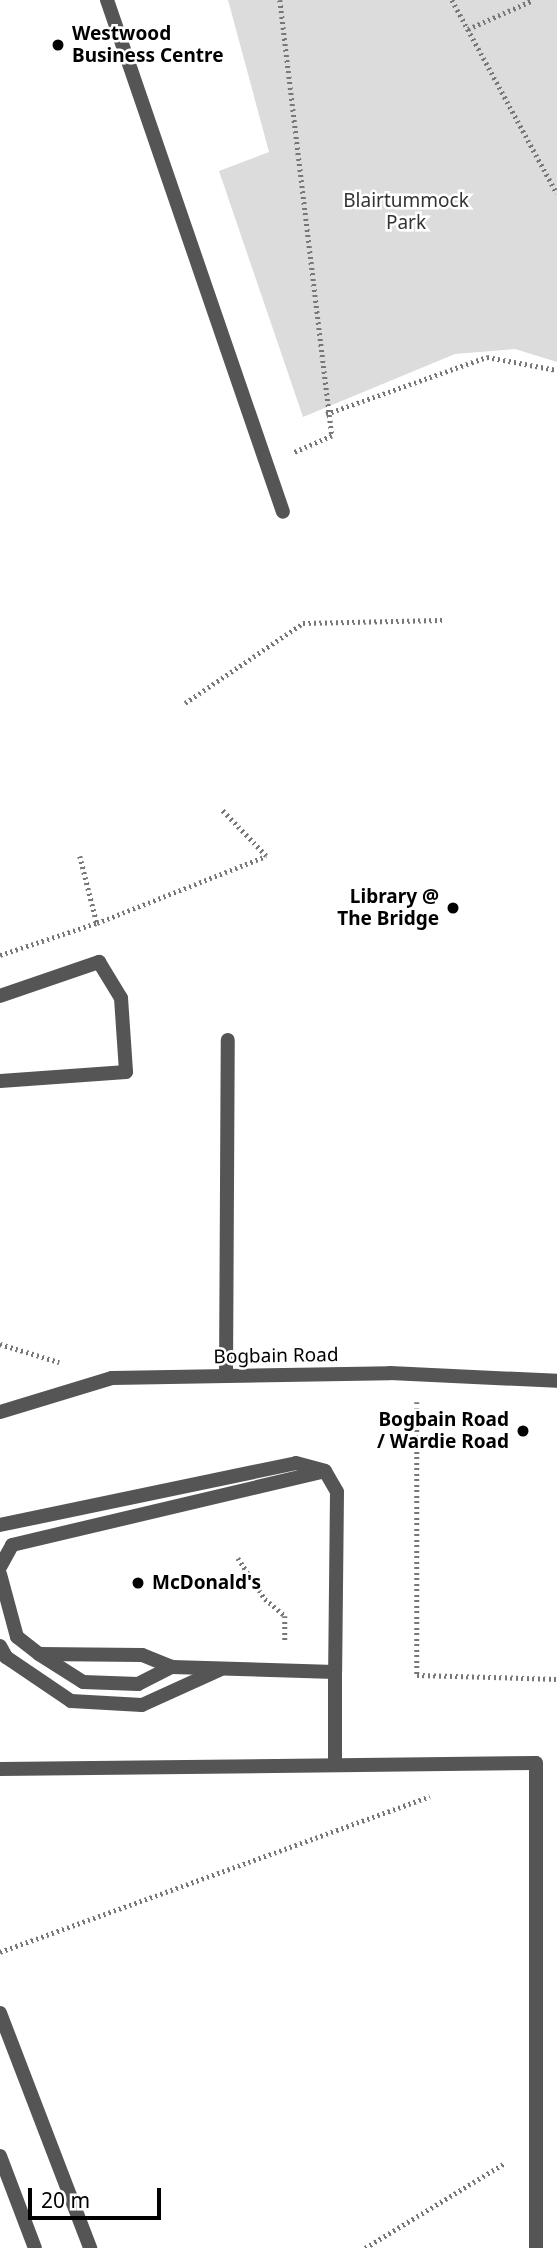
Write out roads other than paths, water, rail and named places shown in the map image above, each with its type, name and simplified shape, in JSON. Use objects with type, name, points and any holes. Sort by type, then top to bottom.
[{"type":"street","points":[[107,0],[283,512]]},
{"type":"street","points":[[0,996],[99,962],[121,998],[127,1072],[0,1081]]},
{"type":"street","points":[[226,1376],[228,1040]]},
{"type":"street","name":"Bogbain Road","points":[[0,1412],[112,1378],[417,1374],[557,1381]]},
{"type":"street","points":[[0,1525],[296,1463],[324,1471],[337,1492],[335,1765]]},
{"type":"street","points":[[0,1567],[12,1545],[61,1530],[324,1471]]},
{"type":"street","points":[[0,1574],[17,1636],[39,1654],[83,1682],[138,1684],[172,1667]]},
{"type":"street","points":[[0,1646],[6,1657],[71,1701],[142,1705],[224,1668]]},
{"type":"street","points":[[39,1654],[142,1655],[172,1667],[335,1672]]},
{"type":"street","points":[[0,1769],[536,1763],[536,2248]]},
{"type":"street","points":[[0,2013],[90,2248]]},
{"type":"street","points":[[0,2156],[35,2248]]},
{"type":"place","name":"Westwood Business Centre","points":[[58,45]]},
{"type":"place","name":"Library @ The Bridge","points":[[453,908]]},
{"type":"place","name":"Bogbain Road / Wardie Road","points":[[523,1431]]},
{"type":"place","name":"McDonald's","points":[[138,1583]]},
{"type":"park label","name":"Blairtummock Park","points":[[406,212]]}]
